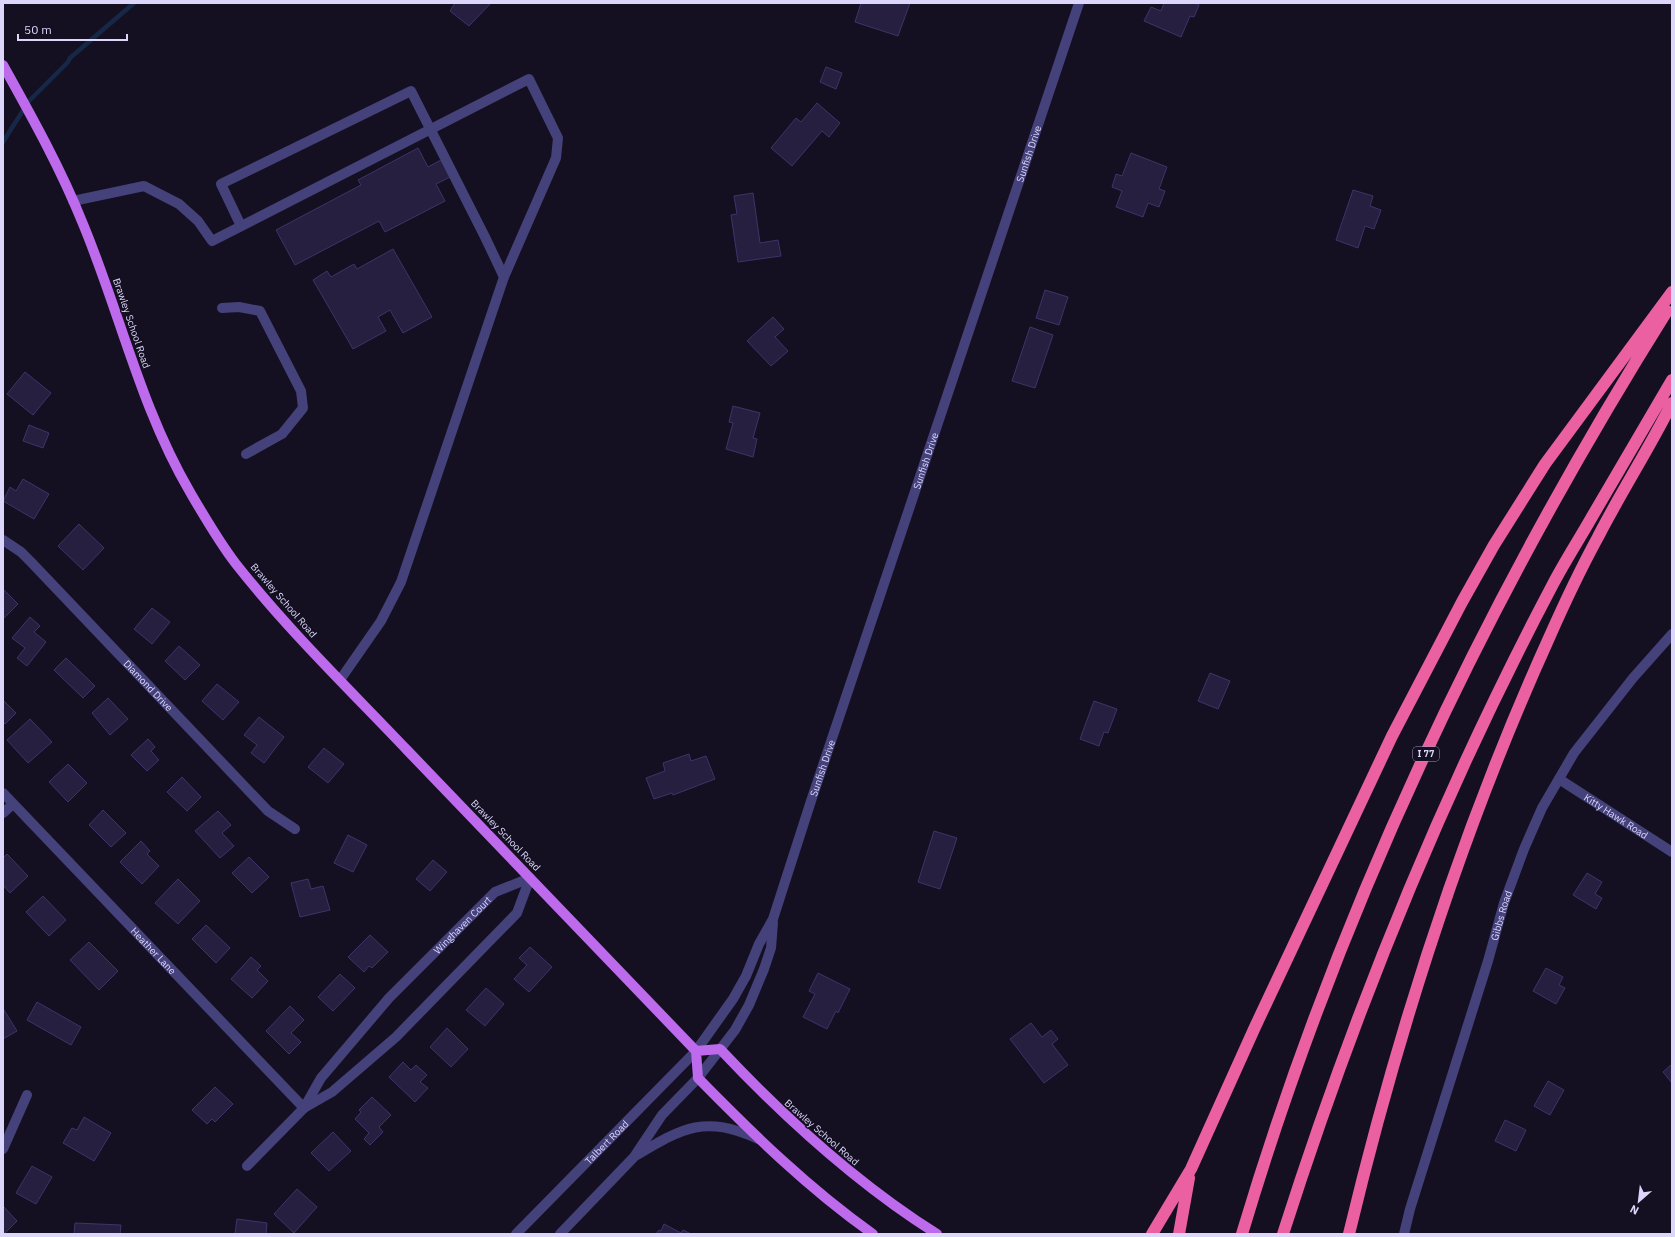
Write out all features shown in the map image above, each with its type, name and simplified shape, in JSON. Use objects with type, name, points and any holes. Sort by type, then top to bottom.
[{"type":"highway","points":[[1152,1234],[1191,1169],[1255,1027],[1389,743],[1465,596],[1494,545],[1545,464],[1672,292]]},
{"type":"highway","name":"I 77","points":[[1242,1234],[1270,1148],[1323,999],[1382,852],[1444,714],[1512,578],[1558,494],[1598,424],[1672,303]]},
{"type":"highway","points":[[1283,1234],[1306,1161],[1359,1013],[1418,867],[1482,724],[1554,582],[1672,380]]},
{"type":"highway","points":[[1349,1234],[1379,1117],[1430,942],[1488,781],[1549,637],[1594,544],[1672,403]]},
{"type":"highway","points":[[1180,1234],[1191,1169]]},
{"type":"main road","name":"Brawley School Road","points":[[3,65],[54,162],[83,222],[147,402],[164,444],[189,491],[235,563],[280,616],[340,680],[696,1051]]},
{"type":"main road","name":"Brawley School Road","points":[[720,1049],[782,1113],[827,1153],[884,1198],[937,1234]]},
{"type":"main road","points":[[720,1049],[696,1051],[698,1078],[758,1139],[820,1194],[873,1234]]},
{"type":"street","name":"Sunfish Drive","points":[[696,1051],[740,988],[759,944],[773,919],[813,794],[1079,3]]},
{"type":"street","points":[[73,201],[144,186],[179,204],[198,221],[212,241],[529,79],[558,138],[556,158],[504,277],[401,582],[381,620],[340,680]]},
{"type":"street","points":[[241,226],[221,184],[411,91],[504,277]]},
{"type":"street","points":[[222,308],[239,306],[260,311],[301,391],[303,408],[282,434],[246,454]]},
{"type":"street","name":"Diamond Drive","points":[[3,540],[31,562],[268,811],[295,829]]},
{"type":"street","name":"Gibbs Road","points":[[1404,1234],[1410,1209],[1488,961],[1504,903],[1524,849],[1542,808],[1560,780],[1574,753],[1634,678],[1672,634]]},
{"type":"street","name":"Kitty Hawk Road","points":[[1560,780],[1672,852]]},
{"type":"street","name":"Heather Lane","points":[[3,793],[304,1108]]},
{"type":"street","points":[[3,813],[13,804]]},
{"type":"street","name":"Winghaven Court","points":[[304,1108],[332,1092],[396,1037],[517,913],[530,878]]},
{"type":"street","name":"Winghaven Court","points":[[247,1166],[304,1108],[321,1078],[390,998],[495,892],[530,878]]},
{"type":"street","name":"Sunfish Drive","points":[[698,1078],[742,1019],[757,987],[771,948],[773,919]]},
{"type":"street","name":"Talbert Road","points":[[518,1234],[526,1224],[696,1051]]},
{"type":"street","points":[[560,1234],[634,1157],[662,1115],[698,1078]]},
{"type":"street","points":[[3,1148],[27,1095]]},
{"type":"street","points":[[634,1157],[665,1138],[695,1127],[728,1127],[758,1139]]},
{"type":"building","points":[[455,3],[491,3],[469,26],[450,11]]},
{"type":"building","points":[[861,3],[910,3],[898,36],[855,22]]},
{"type":"building","points":[[1164,3],[1195,3],[1199,5],[1194,17],[1190,16],[1181,37],[1144,21],[1151,7],[1161,11]]},
{"type":"building","points":[[826,67],[842,73],[836,89],[820,82]]},
{"type":"building","points":[[817,103],[840,123],[829,137],[822,131],[792,166],[771,148],[796,118],[801,122]]},
{"type":"building","points":[[418,148],[428,167],[441,160],[450,177],[436,184],[445,201],[385,232],[379,221],[295,265],[276,230],[361,185],[358,180]]},
{"type":"building","points":[[1131,153],[1167,167],[1159,189],[1165,191],[1159,207],[1148,203],[1143,217],[1116,207],[1122,191],[1112,187],[1116,174],[1122,176]]},
{"type":"building","points":[[1353,190],[1373,196],[1370,206],[1381,210],[1374,229],[1365,226],[1358,248],[1336,240]]},
{"type":"building","points":[[753,193],[760,243],[778,240],[781,256],[738,262],[731,215],[737,214],[734,196]]},
{"type":"building","points":[[393,249],[432,317],[403,333],[390,310],[378,317],[386,331],[353,349],[313,280],[327,271],[331,277],[354,264],[357,269]]},
{"type":"building","points":[[1045,290],[1068,297],[1059,325],[1036,318]]},
{"type":"building","points":[[773,317],[784,329],[775,337],[788,351],[771,366],[747,341]]},
{"type":"building","points":[[1030,327],[1053,335],[1035,388],[1012,381]]},
{"type":"building","points":[[25,372],[51,393],[33,415],[7,394]]},
{"type":"building","points":[[733,406],[760,413],[753,438],[757,439],[753,457],[726,449],[733,423],[729,422]]},
{"type":"building","points":[[29,425],[49,433],[43,448],[23,441]]},
{"type":"building","points":[[23,479],[49,494],[34,519],[3,501],[10,487],[16,491]]},
{"type":"building","points":[[79,524],[104,548],[83,570],[58,546]]},
{"type":"building","points":[[3,589],[18,604],[3,619]]},
{"type":"building","points":[[152,608],[170,622],[152,644],[134,629]]},
{"type":"building","points":[[30,617],[40,626],[34,632],[46,642],[27,666],[17,658],[25,648],[12,638]]},
{"type":"building","points":[[179,646],[200,665],[185,680],[165,661]]},
{"type":"building","points":[[66,658],[95,686],[83,698],[54,670]]},
{"type":"building","points":[[1210,673],[1230,681],[1218,709],[1198,701]]},
{"type":"building","points":[[217,684],[239,702],[223,720],[202,701]]},
{"type":"building","points":[[108,698],[128,719],[110,735],[92,713]]},
{"type":"building","points":[[3,700],[16,713],[5,724],[3,722]]},
{"type":"building","points":[[1094,701],[1117,709],[1108,733],[1104,732],[1099,746],[1080,739]]},
{"type":"building","points":[[259,717],[284,737],[264,763],[251,753],[257,745],[244,735]]},
{"type":"building","points":[[30,719],[52,742],[28,763],[7,740]]},
{"type":"building","points":[[148,739],[155,747],[151,751],[159,760],[147,771],[131,755]]},
{"type":"building","points":[[324,748],[344,764],[328,783],[308,767]]},
{"type":"building","points":[[689,754],[691,761],[706,756],[715,779],[673,795],[672,793],[654,799],[646,778],[665,771],[663,763]]},
{"type":"building","points":[[68,764],[87,783],[68,802],[49,782]]},
{"type":"building","points":[[182,777],[201,797],[187,811],[167,792]]},
{"type":"building","points":[[103,810],[126,833],[111,847],[89,825]]},
{"type":"building","points":[[218,811],[231,825],[222,833],[234,846],[220,858],[195,831]]},
{"type":"building","points":[[934,831],[957,838],[940,889],[918,882]]},
{"type":"building","points":[[348,835],[367,845],[353,872],[334,863]]},
{"type":"building","points":[[141,841],[150,851],[147,854],[159,866],[142,884],[120,862]]},
{"type":"building","points":[[7,854],[28,876],[10,893],[3,885],[3,858]]},
{"type":"building","points":[[249,857],[269,877],[252,893],[232,873]]},
{"type":"building","points":[[433,860],[447,872],[430,891],[416,879]]},
{"type":"building","points":[[1587,873],[1602,882],[1595,894],[1602,898],[1596,909],[1573,895]]},
{"type":"building","points":[[178,879],[200,901],[178,924],[155,903]]},
{"type":"building","points":[[308,879],[311,889],[323,886],[330,910],[300,917],[291,883]]},
{"type":"building","points":[[43,896],[66,920],[49,936],[26,912]]},
{"type":"building","points":[[206,925],[230,948],[216,963],[192,939]]},
{"type":"building","points":[[370,935],[388,952],[372,968],[369,966],[364,972],[348,957]]},
{"type":"building","points":[[89,942],[118,971],[99,990],[70,960]]},
{"type":"building","points":[[530,947],[552,967],[529,992],[514,979],[527,965],[519,958]]},
{"type":"building","points":[[251,957],[261,966],[257,970],[268,981],[252,998],[231,979]]},
{"type":"building","points":[[1546,968],[1563,977],[1559,985],[1565,988],[1556,1004],[1533,991]]},
{"type":"building","points":[[818,973],[850,989],[838,1013],[836,1011],[827,1029],[803,1017],[815,994],[809,991]]},
{"type":"building","points":[[340,974],[355,988],[333,1011],[318,997]]},
{"type":"building","points":[[486,988],[504,1004],[485,1026],[466,1010]]},
{"type":"building","points":[[37,1002],[81,1027],[71,1045],[27,1020]]},
{"type":"building","points":[[290,1006],[304,1020],[291,1033],[301,1042],[289,1054],[266,1031]]},
{"type":"building","points":[[3,1010],[17,1031],[3,1039]]},
{"type":"building","points":[[1031,1023],[1042,1037],[1051,1030],[1058,1039],[1052,1044],[1068,1065],[1044,1083],[1010,1039]]},
{"type":"building","points":[[447,1028],[468,1049],[451,1067],[430,1047]]},
{"type":"building","points":[[403,1062],[411,1070],[416,1065],[427,1075],[420,1082],[428,1088],[415,1102],[389,1077]]},
{"type":"building","points":[[1672,1064],[1672,1083],[1663,1072]]},
{"type":"building","points":[[1548,1081],[1564,1090],[1550,1115],[1534,1106]]},
{"type":"building","points":[[215,1087],[233,1104],[215,1122],[212,1119],[207,1124],[192,1110]]},
{"type":"building","points":[[372,1097],[391,1115],[379,1127],[383,1132],[370,1145],[364,1139],[369,1133],[355,1119],[361,1112],[359,1110]]},
{"type":"building","points":[[84,1117],[111,1133],[94,1161],[63,1143],[72,1128],[77,1130]]},
{"type":"building","points":[[1505,1120],[1526,1130],[1516,1151],[1495,1141]]},
{"type":"building","points":[[333,1132],[351,1151],[329,1171],[311,1153]]},
{"type":"building","points":[[32,1166],[52,1177],[36,1204],[16,1193]]},
{"type":"building","points":[[297,1189],[317,1207],[294,1233],[274,1214]]},
{"type":"building","points":[[3,1206],[17,1221],[4,1234],[3,1234]]},
{"type":"building","points":[[237,1219],[267,1223],[266,1234],[235,1234]]},
{"type":"building","points":[[75,1223],[121,1225],[120,1234],[74,1234]]},
{"type":"building","points":[[664,1224],[681,1233],[683,1230],[691,1234],[656,1234],[659,1230],[661,1231]]},
{"type":"waterway","points":[[3,142],[29,101],[68,62],[70,58],[134,3]]}]
